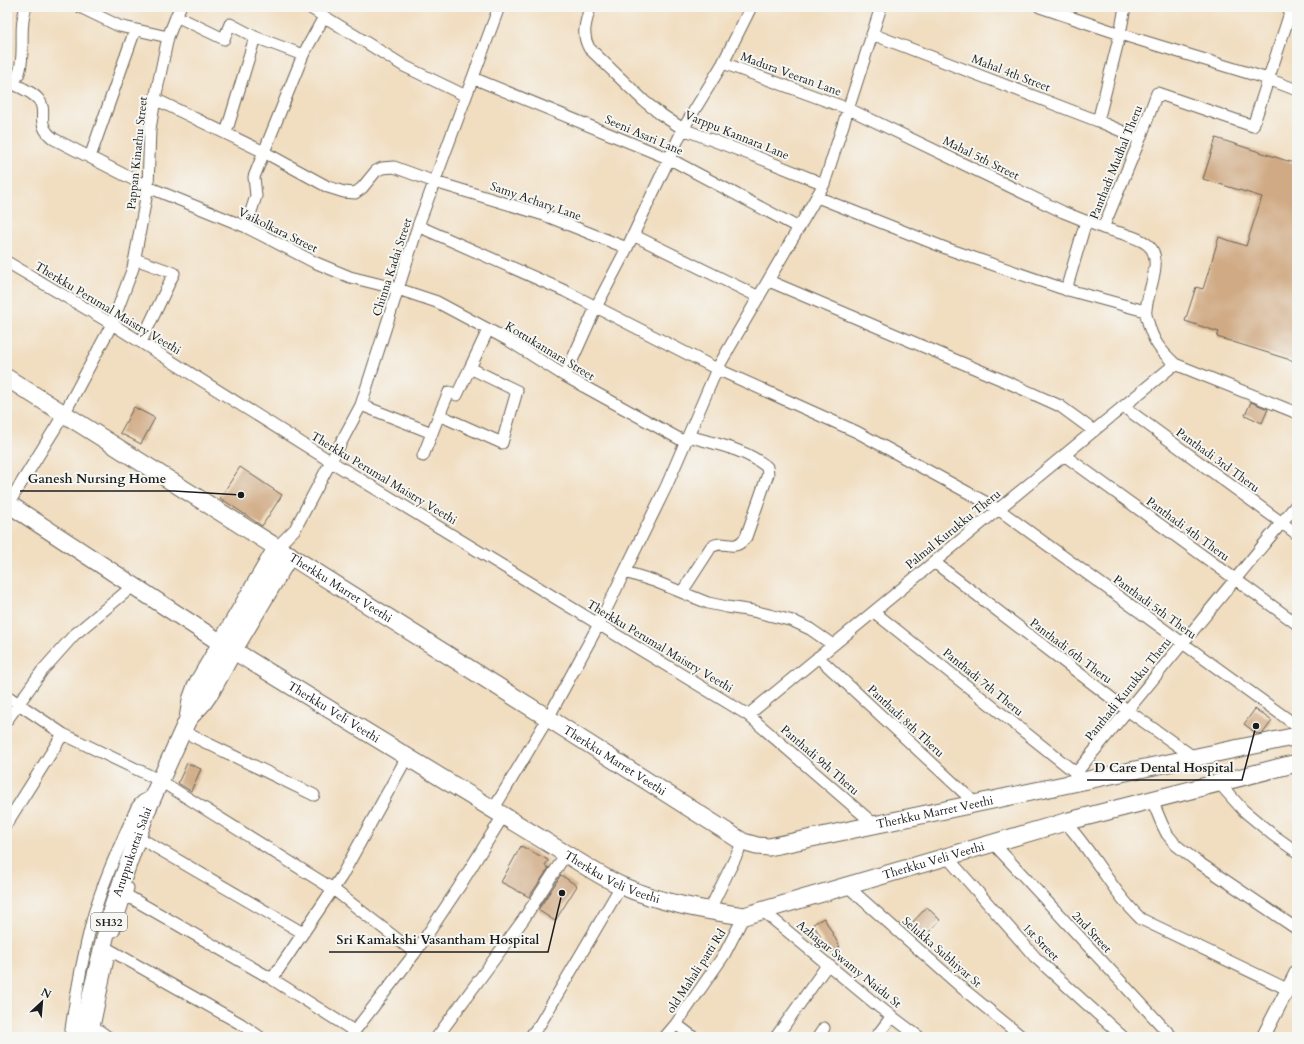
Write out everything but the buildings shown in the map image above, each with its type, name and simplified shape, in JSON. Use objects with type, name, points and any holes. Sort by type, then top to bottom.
[{"type":"main road","name":"Therkku Marret Veethi","points":[[7,378],[743,842],[757,846],[769,847],[975,804],[1077,777],[1194,758],[1297,736]]},
{"type":"main road","name":"Therkku Veli Veethi","points":[[8,504],[227,647],[498,813],[621,886],[667,903],[744,916],[1065,822],[1297,763]]},
{"type":"main road","name":"Aruppukottai Salai","points":[[90,1034],[84,1024],[112,909],[153,795],[185,725],[212,690],[227,647],[283,551]]},
{"type":"street","points":[[10,82],[19,72],[21,33],[26,7]]},
{"type":"street","points":[[80,7],[119,26],[168,37]]},
{"type":"street","points":[[309,7],[404,66],[466,96]]},
{"type":"street","name":"Chinna Kadai Street","points":[[283,551],[361,405],[418,226],[499,7]]},
{"type":"street","name":"Varppu Kannara Lane","points":[[590,7],[585,27],[584,40],[589,48],[658,113],[683,129],[824,184]]},
{"type":"street","points":[[565,376],[596,307],[627,248],[683,129],[723,63],[751,7]]},
{"type":"street","points":[[126,895],[272,979],[352,1034],[415,953],[460,887],[599,624],[666,487],[717,369],[824,184],[881,7]]},
{"type":"street","points":[[1040,7],[1120,34],[1268,79],[1297,90]]},
{"type":"street","points":[[1098,121],[1120,34],[1125,7]]},
{"type":"street","name":"Panthadi Mudhal Theru","points":[[1292,7],[1253,126],[1157,93],[1140,139],[1103,228],[1140,240],[1149,246],[1154,254],[1156,263],[1146,311],[1151,334],[1160,350],[1175,364],[1297,413]]},
{"type":"street","points":[[178,12],[224,39],[230,24],[255,37],[303,54]]},
{"type":"street","name":"Pappan Kinathu Street","points":[[8,504],[64,414],[112,324],[133,268],[148,187],[150,129],[155,99],[168,37],[178,12]]},
{"type":"street","points":[[246,227],[256,196],[254,177],[303,54],[324,17]]},
{"type":"street","points":[[90,157],[135,30]]},
{"type":"street","name":"Mahal 4th Street","points":[[872,34],[1098,121],[1140,139]]},
{"type":"street","points":[[226,133],[255,37]]},
{"type":"street","name":"Madura Veeran Lane","points":[[723,63],[849,109]]},
{"type":"street","name":"Seeni Asari Lane","points":[[473,78],[670,159],[799,228]]},
{"type":"street","name":"Vaikolkara Street","points":[[10,82],[31,93],[42,104],[44,111],[43,126],[54,139],[148,187],[246,227],[314,262],[350,277],[398,289]]},
{"type":"street","name":"Samy Achary Lane","points":[[155,99],[264,152],[328,187],[344,192],[355,192],[362,188],[376,171],[388,167],[394,167],[435,182],[544,215],[627,248]]},
{"type":"street","name":"Mahal 5th Street","points":[[849,109],[1062,212],[1103,228]]},
{"type":"street","points":[[817,197],[948,249],[1066,290],[1146,311]]},
{"type":"street","points":[[1066,290],[1086,222]]},
{"type":"street","name":"Panthadi 5th Theru","points":[[418,226],[565,291],[717,369],[857,432],[998,509],[1297,726]]},
{"type":"street","points":[[633,235],[759,297]]},
{"type":"street","points":[[135,259],[174,273],[141,342]]},
{"type":"street","name":"Therkku Perumal Maistry Veethi","points":[[7,262],[112,324],[330,461],[748,714]]},
{"type":"street","points":[[769,280],[1060,406],[1094,431]]},
{"type":"street","name":"Kottukannara Street","points":[[398,289],[437,302],[508,340],[565,376],[687,439],[749,454],[767,467],[768,474],[746,537],[741,544],[737,546],[716,544],[711,547],[682,592]]},
{"type":"street","points":[[423,456],[449,392],[457,395],[488,330]]},
{"type":"street","name":"Palmal Kurukku Theru","points":[[748,714],[1175,364]]},
{"type":"street","points":[[439,415],[502,443],[518,391],[470,368]]},
{"type":"street","points":[[361,405],[432,433]]},
{"type":"street","name":"Panthadi 3rd Theru","points":[[1124,407],[1297,534]]},
{"type":"street","name":"Panthadi 4th Theru","points":[[1064,455],[1297,624]]},
{"type":"street","name":"Panthadi Kurukku Theru","points":[[1077,777],[1127,710],[1297,504]]},
{"type":"street","name":"Panthadi 6th Theru","points":[[934,562],[1127,710],[1194,758]]},
{"type":"street","points":[[625,572],[682,592],[708,603],[753,611],[793,621],[810,629],[833,645]]},
{"type":"street","points":[[7,720],[42,671],[74,635],[133,586]]},
{"type":"street","name":"Panthadi 7th Theru","points":[[874,612],[1077,777]]},
{"type":"street","name":"Panthadi 8th Theru","points":[[818,657],[975,804]]},
{"type":"street","points":[[7,696],[153,795],[333,889],[415,953]]},
{"type":"street","name":"Panthadi 9th Theru","points":[[748,714],[875,825]]},
{"type":"street","points":[[185,725],[314,795]]},
{"type":"street","points":[[8,820],[63,734]]},
{"type":"street","points":[[272,979],[341,877],[407,757]]},
{"type":"street","points":[[1219,783],[1243,810],[1273,835],[1297,852]]},
{"type":"street","points":[[108,1037],[90,1034],[113,935],[154,810],[155,802],[153,795]]},
{"type":"street","points":[[70,1037],[76,998],[96,910],[113,861],[137,807],[146,798],[153,795]]},
{"type":"street","points":[[1152,800],[1165,829],[1176,844],[1194,860],[1297,929]]},
{"type":"street","points":[[1065,822],[1077,835],[1128,907],[1141,919],[1288,989]]},
{"type":"street","points":[[145,841],[303,933]]},
{"type":"street","points":[[709,911],[743,842]]},
{"type":"street","name":"2nd Street","points":[[993,843],[1172,1037]]},
{"type":"street","points":[[437,1037],[523,920],[566,854]]},
{"type":"street","name":"1st Street","points":[[947,857],[1035,957],[1123,1037]]},
{"type":"street","points":[[530,1037],[540,1024],[621,886]]},
{"type":"street","name":"Selukka Subhiyar St","points":[[847,886],[962,988],[1022,1037]]},
{"type":"street","name":"Azhagar Swamy Naidu St","points":[[763,911],[919,1037]]},
{"type":"street","name":"old Mahali patti Rd","points":[[665,1037],[676,1024],[724,955],[744,916]]},
{"type":"street","points":[[110,950],[241,1024],[260,1037]]},
{"type":"street","points":[[776,1037],[828,964]]},
{"type":"street","points":[[1263,1037],[1297,971]]},
{"type":"street","points":[[876,1037],[892,1016]]},
{"type":"street","points":[[676,1024],[693,1037]]},
{"type":"place","name":"Ganesh Nursing Home","points":[[241,495]]},
{"type":"place","name":"D Care Dental Hospital","points":[[1256,726]]},
{"type":"place","name":"Sri Kamakshi Vasantham Hospital","points":[[562,893]]}]
